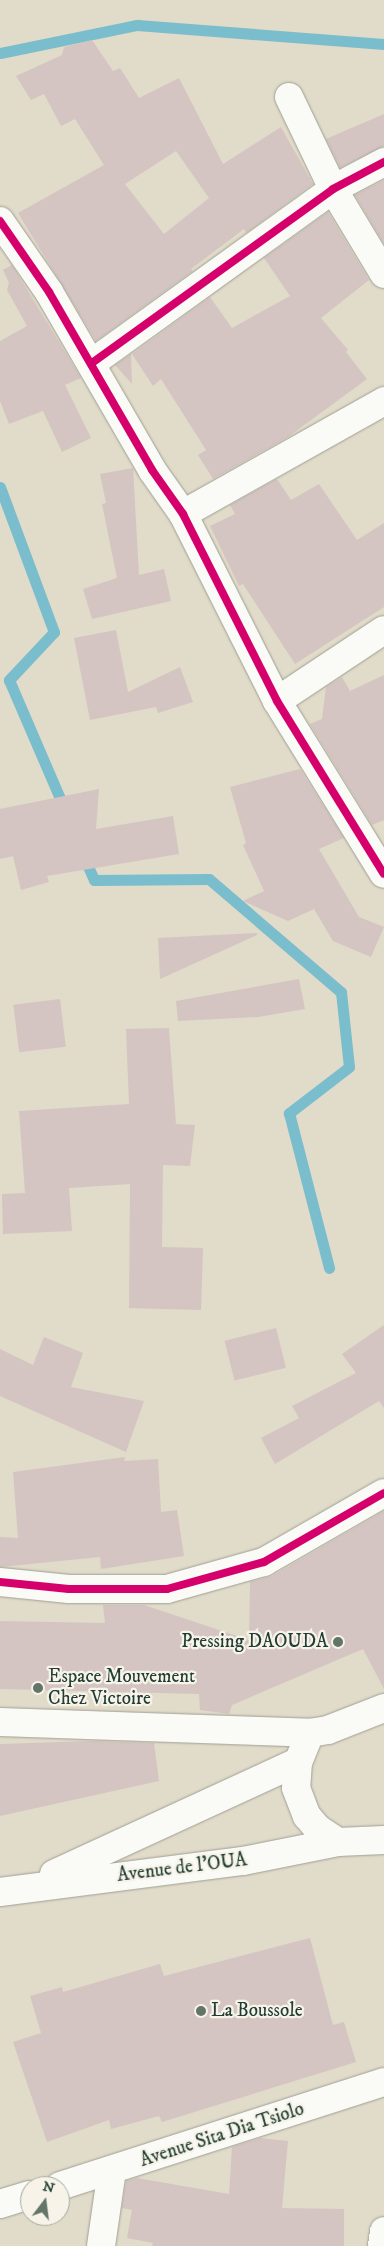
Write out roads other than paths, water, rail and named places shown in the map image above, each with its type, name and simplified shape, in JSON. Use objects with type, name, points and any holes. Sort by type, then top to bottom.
[{"type":"street","points":[[289,97],[333,189],[384,274]]},
{"type":"street","points":[[92,363],[333,189],[384,162]]},
{"type":"street","points":[[0,221],[49,292],[92,363],[152,470],[183,514],[277,701],[384,874]]},
{"type":"street","points":[[183,514],[384,401]]},
{"type":"street","points":[[277,701],[384,630]]},
{"type":"street","points":[[0,1582],[68,1590],[167,1589],[264,1562],[384,1493]]},
{"type":"street","points":[[0,1722],[310,1733],[328,1730],[384,1708]]},
{"type":"street","points":[[310,1733],[298,1762],[296,1788],[303,1809],[317,1828],[338,1842]]},
{"type":"street","name":"Avenue de l'OUA","points":[[12,1890],[147,1835],[298,1762]]},
{"type":"street","name":"Avenue de l'OUA","points":[[12,1890],[243,1861],[338,1842],[384,1840]]},
{"type":"street","name":"Avenue Sita Dia Tsiolo","points":[[70,2183],[384,2082]]},
{"type":"street","points":[[101,2246],[112,2170]]},
{"type":"street","points":[[0,2204],[20,2198]]},
{"type":"street","points":[[382,2246],[384,2231]]},
{"type":"waterway","points":[[0,53],[137,25],[384,44]]},
{"type":"waterway","points":[[0,487],[54,632],[9,680],[65,810]]},
{"type":"waterway","points":[[83,855],[94,880],[209,879],[341,992],[349,1067],[289,1113],[329,1268]]},
{"type":"place","name":"Pressing DAOUDA","points":[[338,1642]]},
{"type":"place","name":"Espace Mouvement Chez Victoire","points":[[38,1688]]},
{"type":"place","name":"La Boussole","points":[[201,2011]]}]
